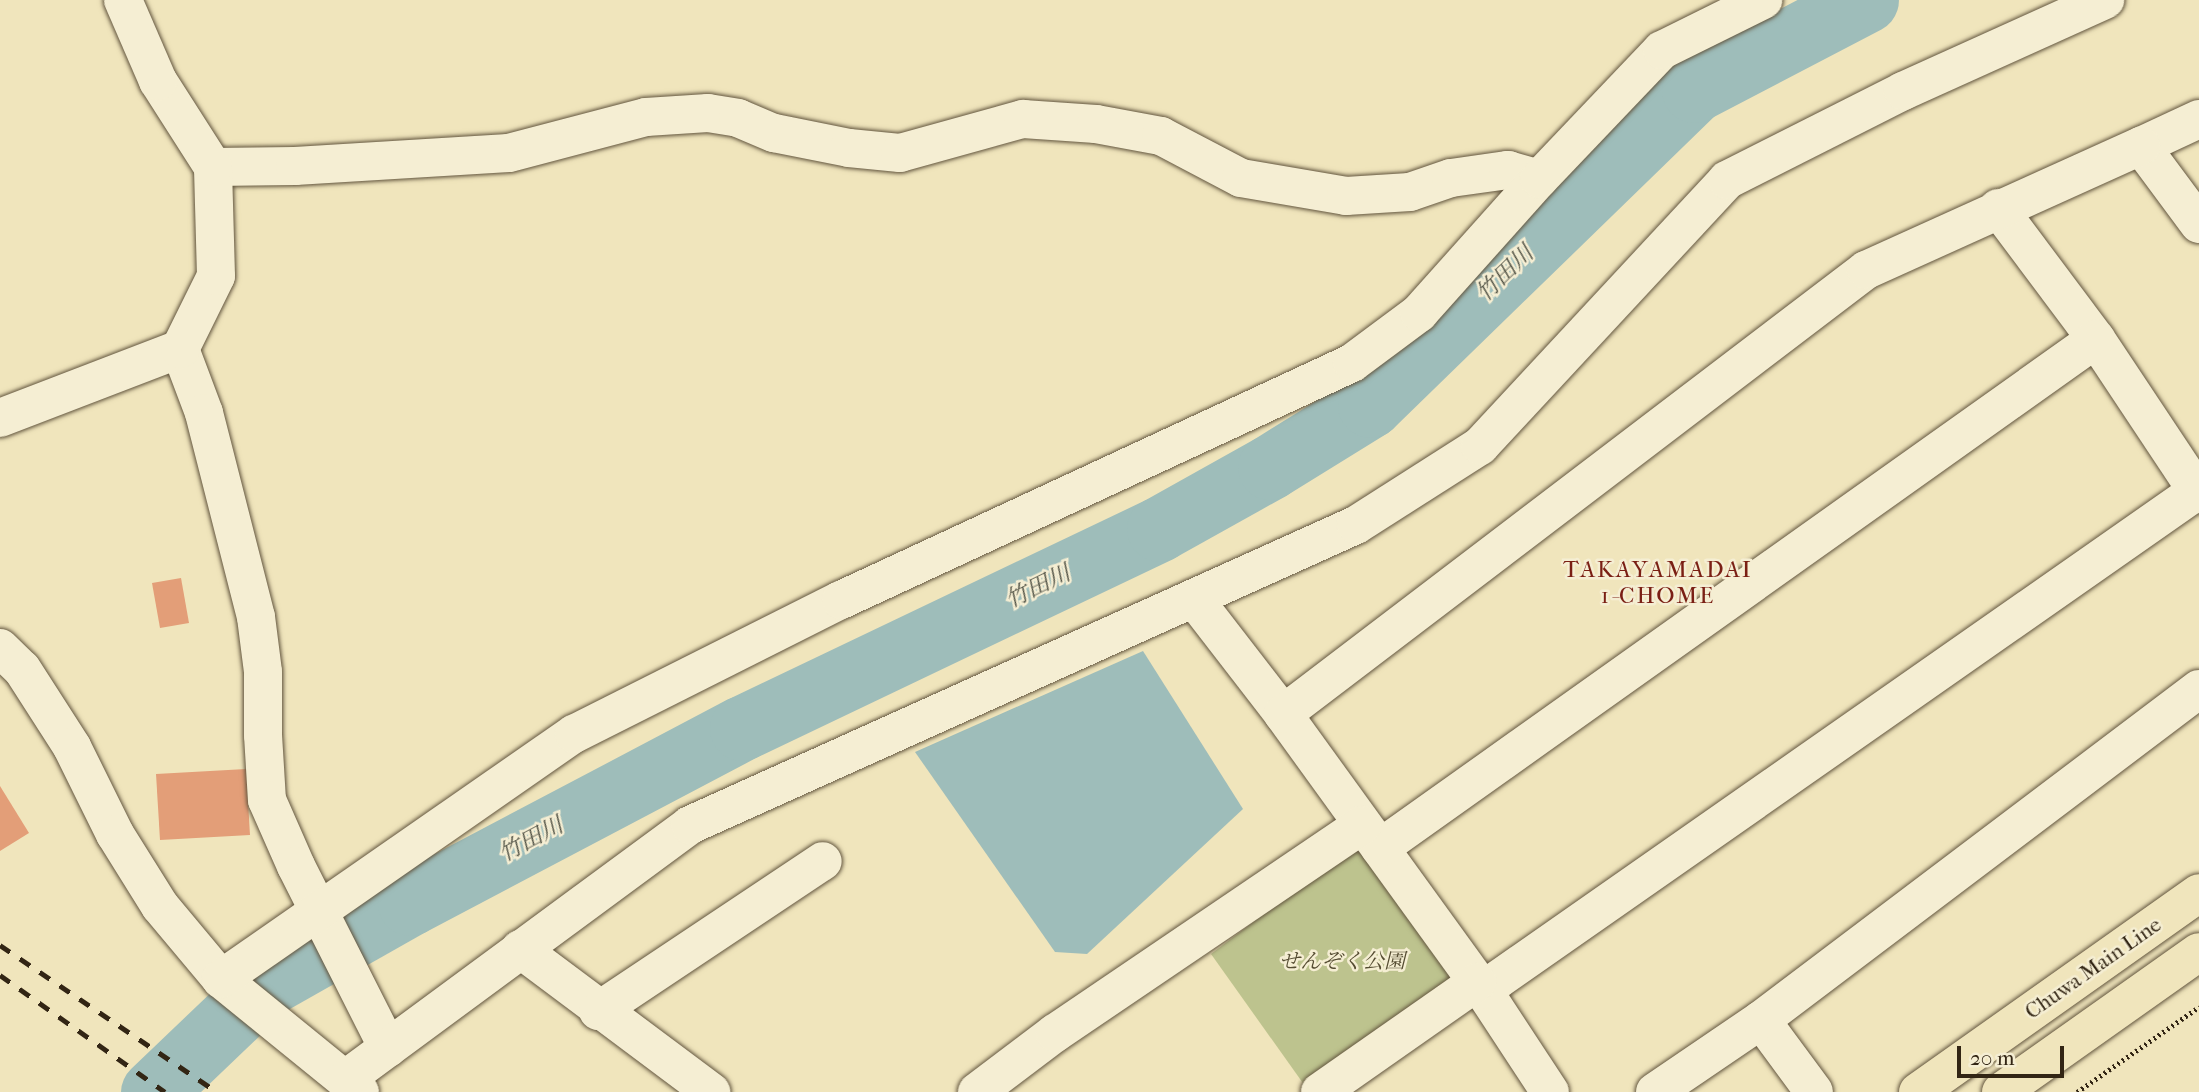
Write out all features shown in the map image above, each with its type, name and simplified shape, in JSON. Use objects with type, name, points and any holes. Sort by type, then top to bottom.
[{"type":"main road","name":"Chuwa Main Line","points":[[1918,1092],[2199,893]]},
{"type":"main road","points":[[2001,1092],[2199,952]]},
{"type":"street","points":[[0,418],[180,349],[216,276],[213,167],[158,81],[123,0]]},
{"type":"street","points":[[221,979],[574,734],[841,600],[1352,363],[1419,313],[1539,179],[1662,50],[1763,0]]},
{"type":"street","points":[[0,648],[22,669],[72,747],[115,834],[160,906],[221,979],[354,1085],[388,1048],[690,825],[1195,600],[1356,525],[1480,446],[1727,180],[1903,91],[2105,0]]},
{"type":"street","points":[[213,167],[295,166],[509,153],[646,117],[708,113],[737,118],[774,133],[849,148],[900,153],[1023,119],[1096,124],[1161,136],[1241,177],[1346,196],[1410,192],[1451,178],[1508,170],[1539,179]]},
{"type":"street","points":[[1283,714],[1866,270],[2199,119]]},
{"type":"street","points":[[2141,146],[2199,224]]},
{"type":"street","points":[[1320,1092],[1480,986],[2198,493],[2096,339],[1998,208]]},
{"type":"street","points":[[978,1092],[1055,1033],[1371,837],[2096,339]]},
{"type":"street","points":[[180,349],[204,414],[256,617],[263,672],[262,735],[267,800],[296,866],[388,1048]]},
{"type":"street","points":[[1195,600],[1283,714],[1480,986],[1550,1092]]},
{"type":"street","points":[[1655,1092],[1760,1020],[2199,689]]},
{"type":"street","points":[[598,1011],[823,861]]},
{"type":"street","points":[[520,949],[598,1011],[711,1092]]},
{"type":"street","points":[[1760,1020],[1814,1092]]},
{"type":"path","points":[[2077,1092],[2199,1007]]},
{"type":"green space","name":"せんぞく公園","points":[[1361,841],[1462,981],[1305,1086],[1211,954]]},
{"type":"water","points":[[1143,651],[1243,809],[1087,954],[1055,952],[915,752]]},
{"type":"building","points":[[181,578],[189,623],[160,628],[152,583]]},
{"type":"building","points":[[246,769],[250,835],[160,840],[156,774]]},
{"type":"building","points":[[0,786],[29,833],[0,851]]},
{"type":"waterway","name":"竹田川","points":[[153,1092],[265,985],[410,903],[742,728],[1159,529],[1270,467],[1370,405],[1694,90],[1866,0]]},
{"type":"railway","points":[[0,945],[217,1092]]},
{"type":"railway","points":[[0,975],[165,1092]]},
{"type":"district","name":"TAKAYAMADAI 1-CHOME","points":[[1658,583]]}]
